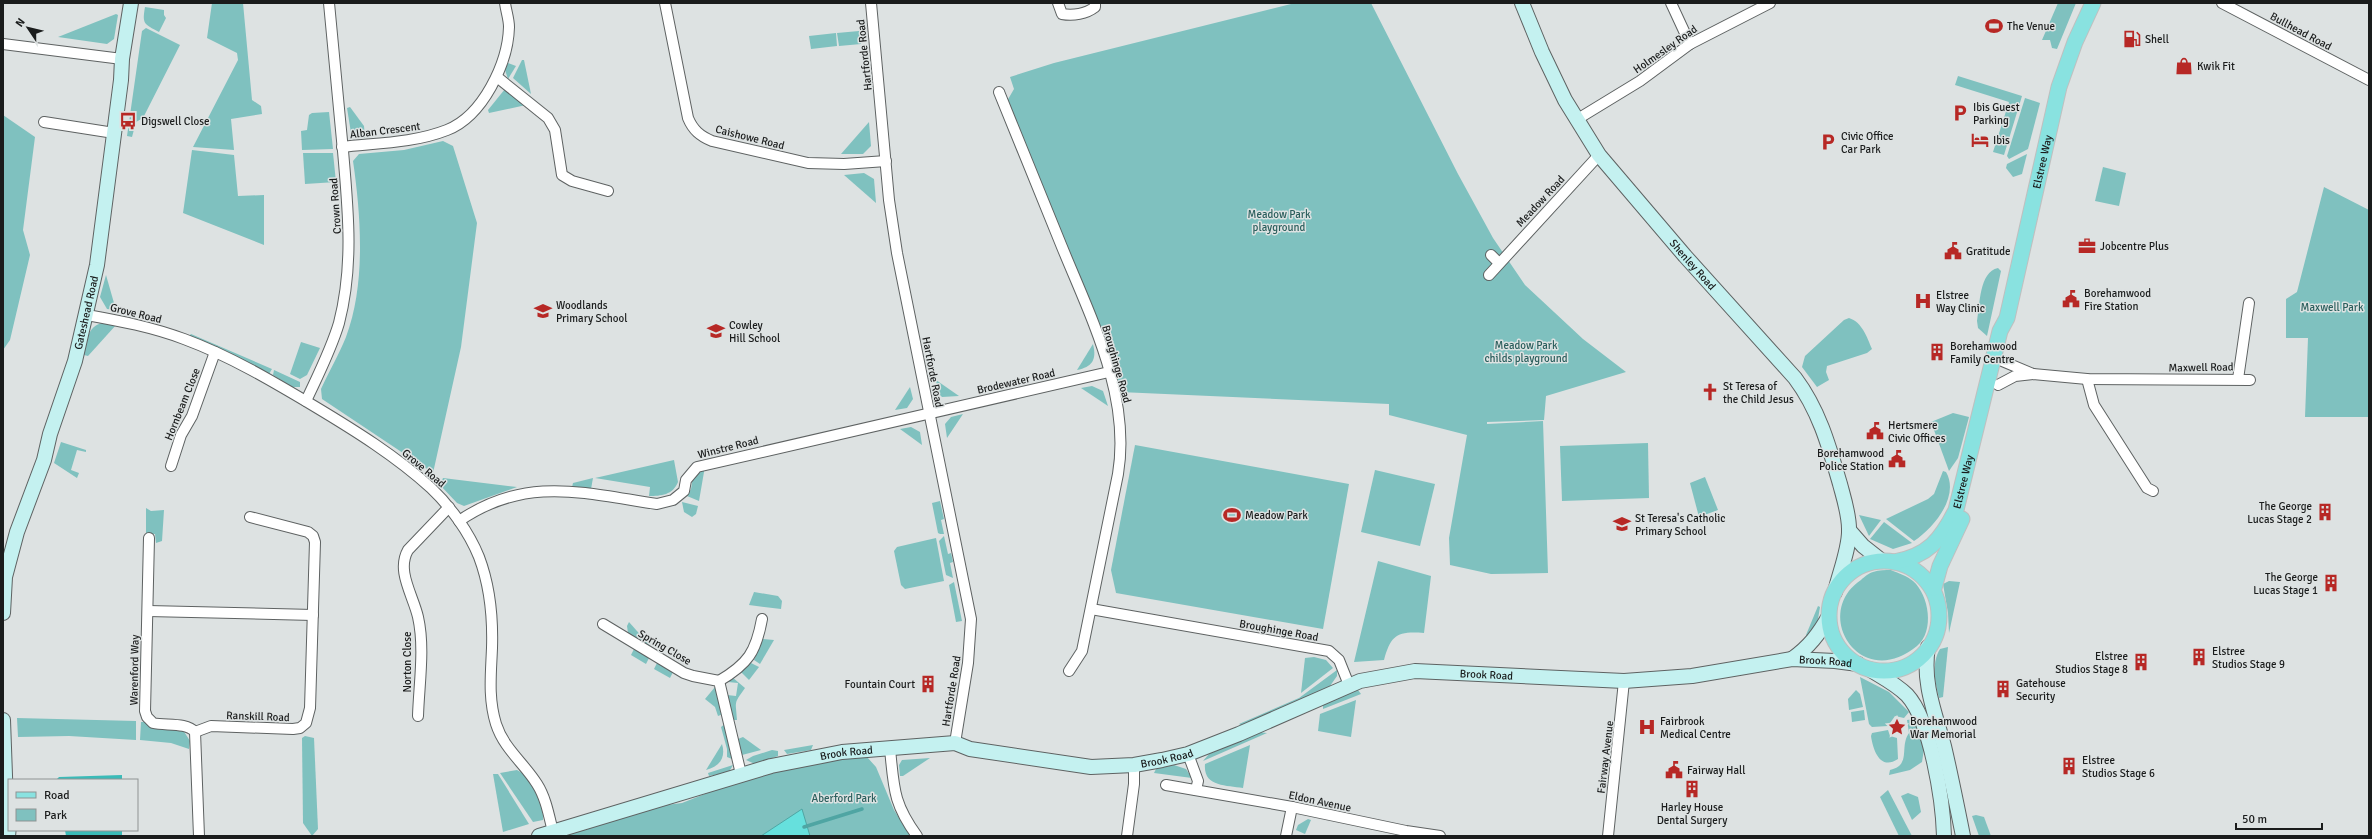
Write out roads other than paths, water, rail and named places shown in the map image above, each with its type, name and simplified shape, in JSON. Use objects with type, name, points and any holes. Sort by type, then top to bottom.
[{"type":"main road","name":"Elstree Way","points":[[1934,588],[1940,566],[1964,513],[1998,385],[2000,331],[2005,325],[2059,87],[2075,42],[2093,3]]},
{"type":"main road","name":"Elstree Way","points":[[1888,562],[1912,559],[1932,547],[1946,532],[1956,510],[1999,359]]},
{"type":"main road","points":[[1888,562],[1908,566],[1920,574],[1934,588],[1937,599],[1938,623],[1935,636],[1919,658],[1907,666],[1894,670],[1864,667],[1848,658],[1834,639],[1830,616],[1831,601],[1843,580],[1855,570],[1867,564],[1888,562]]},
{"type":"street","name":"Gateshead Road","points":[[3,613],[5,576],[17,532],[44,460],[50,434],[75,361],[87,315],[92,282],[97,265],[122,59],[131,3]]},
{"type":"street","name":"Crown Road","points":[[306,401],[332,343],[339,322],[348,273],[348,210],[329,3]]},
{"type":"street","name":"Alban Crescent","points":[[342,147],[418,139],[449,129],[469,114],[497,77],[506,50],[509,26],[505,3]]},
{"type":"street","name":"Caishowe Road","points":[[665,3],[688,118],[695,131],[702,137],[712,141],[808,163],[844,164],[886,161]]},
{"type":"street","name":"Hartforde Road","points":[[871,3],[886,161],[897,253],[971,619],[969,658],[955,743]]},
{"type":"street","points":[[1058,3],[1062,14],[1069,16],[1089,11],[1095,7],[1095,3]]},
{"type":"street","name":"Shenley Road","points":[[1522,3],[1542,52],[1576,120],[1599,155],[1685,256],[1802,388],[1820,419],[1846,507],[1849,530],[1835,592]]},
{"type":"street","points":[[1671,3],[1690,44]]},
{"type":"street","name":"Holmesley Road","points":[[1576,120],[1640,81],[1690,44],[1770,3]]},
{"type":"street","name":"Bullhead Road","points":[[2222,3],[2369,80]]},
{"type":"street","points":[[3,44],[122,59]]},
{"type":"street","points":[[497,77],[548,118],[555,130],[562,175],[572,181],[608,191]]},
{"type":"street","name":"Broughinge Road","points":[[999,92],[1101,341],[1119,416],[1122,450],[1091,609],[1082,651],[1069,671]]},
{"type":"street","points":[[44,122],[114,133]]},
{"type":"street","name":"Meadow Road","points":[[1489,275],[1599,155]]},
{"type":"street","points":[[1491,255],[1499,263]]},
{"type":"street","name":"Maxwell Road","points":[[1998,385],[2015,376],[2033,374],[2087,379],[2238,379],[2249,303]]},
{"type":"street","name":"Grove Road","points":[[87,315],[154,329],[215,352],[261,375],[306,401],[383,450],[431,488],[459,521],[478,555],[491,603],[492,648],[490,687],[497,727],[505,744],[537,784],[543,797],[553,832]]},
{"type":"street","name":"Hornbeam Close","points":[[170,466],[181,435],[192,416],[215,352]]},
{"type":"street","name":"Maxwell Road","points":[[1999,359],[2033,374]]},
{"type":"street","name":"Brodewater Road","points":[[929,412],[1109,372]]},
{"type":"street","points":[[2087,379],[2094,405],[2147,488],[2153,491]]},
{"type":"street","points":[[2238,379],[2250,380]]},
{"type":"street","name":"Winstre Road","points":[[459,521],[481,506],[517,495],[542,491],[570,491],[657,504],[667,503],[684,491],[686,480],[697,467],[900,419],[918,417],[929,412]]},
{"type":"street","name":"Norton Close","points":[[418,716],[421,634],[418,617],[404,572],[404,557],[408,550],[448,507]]},
{"type":"street","name":"Ranskill Road","points":[[195,732],[211,726],[300,728],[306,723],[310,708],[315,542],[313,536],[308,532],[250,517]]},
{"type":"street","points":[[1849,530],[1863,546],[1888,562]]},
{"type":"street","name":"Warenford Way","points":[[149,538],[145,710],[147,717],[153,723],[185,726],[195,732]]},
{"type":"street","name":"Broughinge Road","points":[[1091,609],[1329,651],[1339,660],[1349,685]]},
{"type":"street","points":[[148,611],[313,615]]},
{"type":"street","name":"Brook Road","points":[[1792,659],[1804,650],[1820,633],[1830,616]]},
{"type":"street","points":[[741,774],[719,681],[748,661],[758,642],[762,619]]},
{"type":"street","name":"Spring Close","points":[[603,624],[684,672],[693,676],[719,681]]},
{"type":"street","points":[[1928,647],[1925,665],[1927,683],[1944,746],[1963,836]]},
{"type":"street","name":"Brook Road","points":[[539,836],[741,774],[842,752],[955,743],[970,749],[1068,765],[1098,768],[1134,765],[1188,754],[1239,734],[1349,685],[1388,674],[1415,671],[1624,681],[1692,676],[1792,659],[1835,661],[1864,667]]},
{"type":"street","points":[[1864,667],[1907,695],[1922,718],[1943,815],[1944,836]]},
{"type":"street","name":"Fairway Avenue","points":[[1608,836],[1624,681]]},
{"type":"street","points":[[3,720],[5,782],[8,808]]},
{"type":"street","points":[[195,732],[198,836]]},
{"type":"street","points":[[890,749],[894,793],[899,807],[917,836]]},
{"type":"street","points":[[1188,754],[1198,781],[1196,790]]},
{"type":"street","points":[[1127,836],[1134,784],[1134,765]]},
{"type":"street","name":"Eldon Avenue","points":[[1166,785],[1292,807],[1406,831],[1440,836]]},
{"type":"street","points":[[1286,836],[1292,807]]},
{"type":"waterway","points":[[804,827],[862,809]]},
{"type":"place","name":"The Venue","points":[[1994,26]]},
{"type":"place","name":"Shell","points":[[2132,39]]},
{"type":"place","name":"Kwik Fit","points":[[2184,66]]},
{"type":"place","name":"Ibis Guest Parking","points":[[1960,113]]},
{"type":"place","name":"Digswell Close","points":[[128,121]]},
{"type":"place","name":"Ibis","points":[[1980,140]]},
{"type":"place","name":"Civic Office Car Park","points":[[1828,142]]},
{"type":"place","name":"Jobcentre Plus","points":[[2087,246]]},
{"type":"place","name":"Gratitude","points":[[1953,251]]},
{"type":"place","name":"Borehamwood Fire Station","points":[[2071,299]]},
{"type":"place","name":"Elstree Way Clinic","points":[[1923,301]]},
{"type":"place","name":"Woodlands Primary School","points":[[543,311]]},
{"type":"place","name":"Cowley Hill School","points":[[716,331]]},
{"type":"place","name":"Borehamwood Family Centre","points":[[1937,352]]},
{"type":"place","name":"St Teresa of the Child Jesus","points":[[1710,392]]},
{"type":"place","name":"Hertsmere Civic Offices","points":[[1875,431]]},
{"type":"place","name":"Borehamwood Police Station","points":[[1897,459]]},
{"type":"place","name":"The George Lucas Stage 2","points":[[2325,512]]},
{"type":"place","name":"Meadow Park","points":[[1232,515]]},
{"type":"place","name":"St Teresa's Catholic Primary School","points":[[1622,524]]},
{"type":"place","name":"The George Lucas Stage 1","points":[[2331,583]]},
{"type":"place","name":"Elstree Studios Stage 9","points":[[2199,657]]},
{"type":"place","name":"Elstree Studios Stage 8","points":[[2141,662]]},
{"type":"place","name":"Fountain Court","points":[[928,684]]},
{"type":"place","name":"Gatehouse Security","points":[[2003,689]]},
{"type":"place","name":"Fairbrook Medical Centre","points":[[1647,727]]},
{"type":"place","name":"Borehamwood War Memorial","points":[[1897,727]]},
{"type":"place","name":"Elstree Studios Stage 6","points":[[2069,766]]},
{"type":"place","name":"Fairway Hall","points":[[1674,770]]},
{"type":"place","name":"Harley House Dental Surgery","points":[[1692,789]]},
{"type":"park label","name":"Meadow Park playground","points":[[1279,220]]},
{"type":"park label","name":"Maxwell Park","points":[[2332,307]]},
{"type":"park label","name":"Meadow Park childs playground","points":[[1526,351]]},
{"type":"park label","name":"Aberford Park","points":[[844,798]]}]
